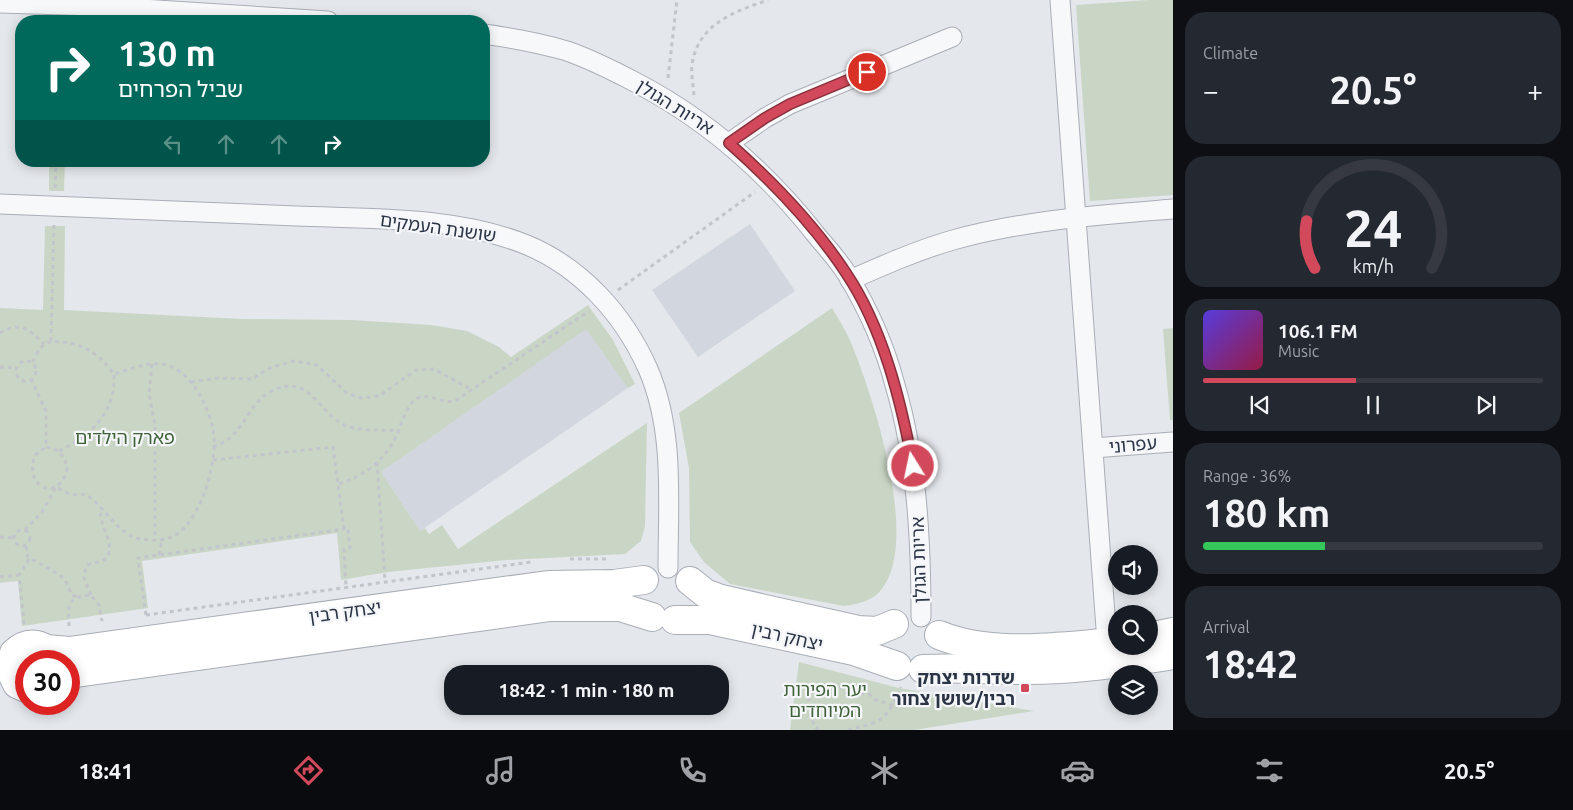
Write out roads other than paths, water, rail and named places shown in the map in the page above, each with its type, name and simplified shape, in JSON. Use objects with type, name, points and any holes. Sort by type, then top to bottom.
[{"type":"main road","points":[[659,568],[679,574],[694,590],[690,609],[664,619],[645,611],[641,602],[640,588],[644,580],[659,568]]},
{"type":"main road","name":"יצחק רבין","points":[[679,574],[705,593],[721,599],[858,630],[877,631],[894,624]]},
{"type":"main road","name":"יצחק רבין","points":[[76,650],[548,585],[614,584],[644,580]]},
{"type":"main road","name":"יצחק רבין","points":[[80,672],[550,607],[620,607],[664,619],[710,620],[854,652],[910,668],[967,667],[1026,670],[1087,667],[1173,655]]},
{"type":"main road","points":[[930,626],[940,647],[937,657],[910,668],[891,659],[886,641],[889,631],[902,618],[930,626],[957,642],[974,646],[1026,648],[1108,642]]},
{"type":"main road","points":[[1158,635],[1173,632]]},
{"type":"main road","points":[[14,685],[10,670],[15,665]]},
{"type":"street","points":[[1060,0],[1093,448],[1108,605]]},
{"type":"street","points":[[0,4],[96,6],[235,15]]},
{"type":"street","name":"אריות הגולן","points":[[490,35],[522,40],[568,52],[611,70],[666,99],[696,118],[729,143],[784,194],[850,280],[867,310],[892,375],[905,423],[913,466],[930,626]]},
{"type":"street","points":[[729,143],[765,118],[790,104],[952,37]]},
{"type":"street","name":"שושנת העמקים","points":[[0,204],[389,220],[500,235],[529,246],[562,264],[605,300],[635,343],[649,370],[659,401],[666,433],[679,574]]},
{"type":"street","points":[[850,280],[916,252],[986,231],[1076,216],[1173,209]]},
{"type":"street","name":"עפרוני","points":[[1093,448],[1173,442]]},
{"type":"place","name":"שדרות יצחק רבין/שושן צחור","points":[[1025,688]]},
{"type":"park label","name":"פארק הילדים","points":[[125,438]]},
{"type":"park label","name":"יער הפירות המיוחדים","points":[[825,700]]}]
